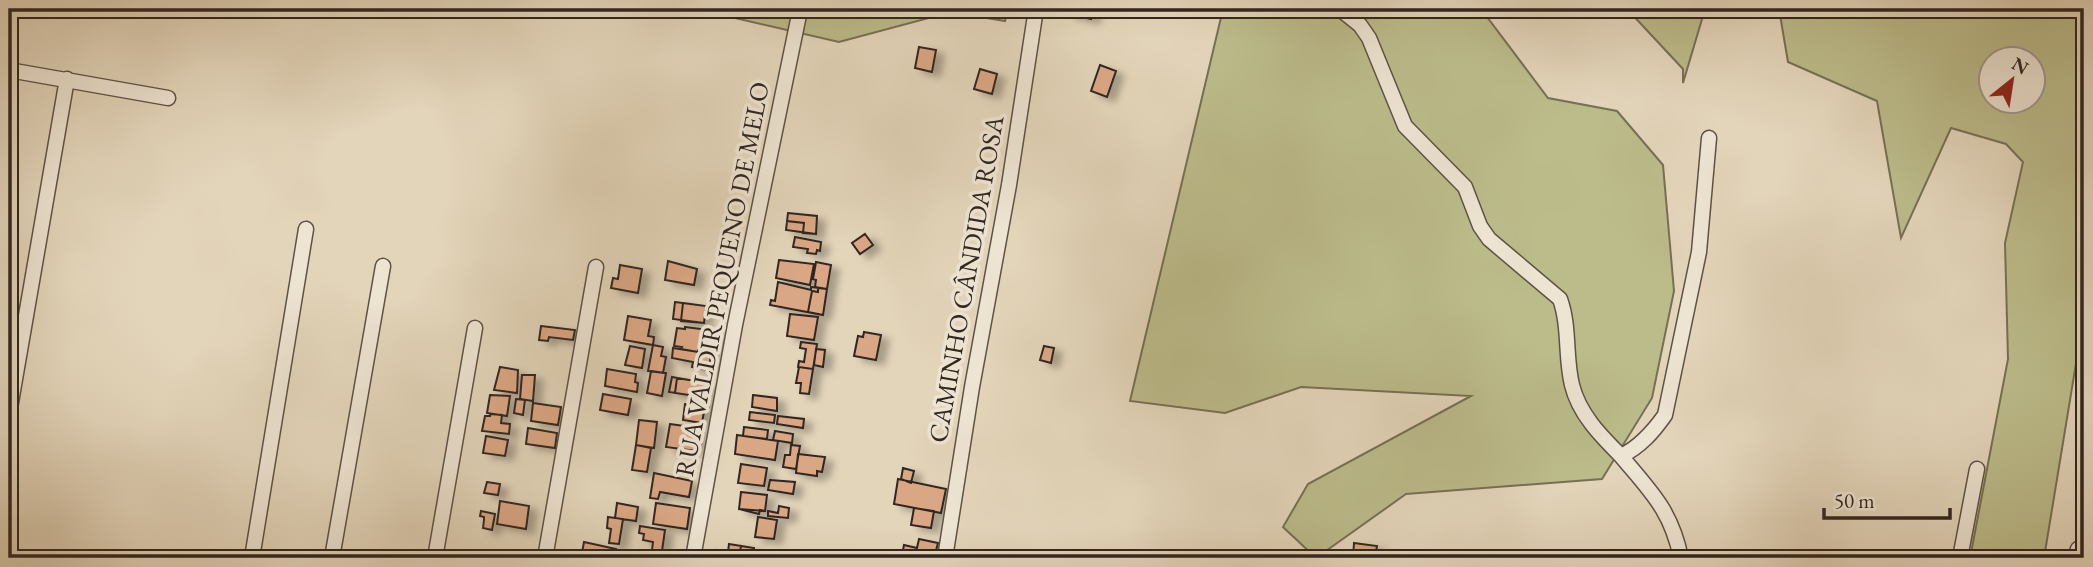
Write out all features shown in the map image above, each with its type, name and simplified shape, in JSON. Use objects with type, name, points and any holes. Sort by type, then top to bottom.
[{"type":"street","name":"CAMINHO CÂNDIDA ROSA","points":[[945,558],[972,387],[1009,185],[1036,9]]},
{"type":"street","points":[[1340,9],[1360,25],[1369,38],[1405,126],[1465,187],[1480,226],[1489,239],[1560,299],[1564,311],[1572,385],[1581,407],[1596,430],[1654,494],[1670,519],[1681,558]]},
{"type":"street","name":"RUA VALDIR PEQUENO DE MELO","points":[[693,558],[735,325],[800,10]]},
{"type":"street","points":[[9,70],[168,98]]},
{"type":"street","points":[[9,414],[67,79]]},
{"type":"street","points":[[1621,456],[1637,447],[1654,432],[1665,415],[1699,252],[1709,138]]},
{"type":"street","points":[[252,558],[306,229]]},
{"type":"street","points":[[332,558],[383,266]]},
{"type":"street","points":[[545,558],[596,267]]},
{"type":"street","points":[[435,558],[475,328]]},
{"type":"street","points":[[1960,558],[1976,469]]},
{"type":"street","points":[[2075,558],[2078,549],[2084,545]]},
{"type":"shaded area","points":[[723,9],[1008,9],[1005,21],[951,12],[839,42],[722,15]]},
{"type":"shaded area","points":[[1223,9],[1481,9],[1548,98],[1617,111],[1663,165],[1674,291],[1652,398],[1602,479],[1406,494],[1316,558],[1283,527],[1308,484],[1471,396],[1301,387],[1225,413],[1130,401]]},
{"type":"shaded area","points":[[1627,9],[1705,9],[1683,83],[1683,69]]},
{"type":"shaded area","points":[[1779,9],[2084,9],[2084,315],[2044,558],[1970,558],[2008,359],[2005,243],[2023,162],[2006,144],[1951,128],[1901,238],[1877,101],[1788,62]]},
{"type":"building","points":[[1068,9],[1094,9],[1091,19],[1067,13]]},
{"type":"building","points":[[919,47],[936,50],[932,72],[915,68]]},
{"type":"building","points":[[1100,65],[1116,71],[1107,97],[1091,91]]},
{"type":"building","points":[[980,69],[997,74],[992,94],[974,89]]},
{"type":"building","points":[[788,213],[817,216],[816,234],[803,233],[804,223],[787,221]]},
{"type":"building","points":[[788,213],[817,216],[816,234],[786,230]]},
{"type":"building","points":[[865,234],[873,245],[860,254],[852,243]]},
{"type":"building","points":[[795,237],[821,242],[820,251],[817,250],[816,254],[807,253],[808,249],[793,247]]},
{"type":"building","points":[[779,260],[814,264],[810,285],[776,278]]},
{"type":"building","points":[[668,261],[697,269],[694,285],[665,280]]},
{"type":"building","points":[[816,262],[831,265],[827,289],[815,287],[816,280],[813,279]]},
{"type":"building","points":[[620,265],[642,269],[638,293],[611,288],[613,278],[618,279]]},
{"type":"building","points":[[778,282],[811,290],[811,287],[827,289],[823,315],[770,305],[771,300],[775,301]]},
{"type":"building","points":[[818,288],[827,289],[823,315],[808,312],[812,291],[818,292]]},
{"type":"building","points":[[675,302],[706,306],[704,323],[673,319]]},
{"type":"building","points":[[683,303],[706,306],[704,323],[681,321]]},
{"type":"building","points":[[790,314],[818,317],[814,340],[787,336]]},
{"type":"building","points":[[628,316],[651,320],[648,336],[654,337],[653,345],[624,340]]},
{"type":"building","points":[[541,326],[575,330],[573,340],[549,337],[548,341],[539,340]]},
{"type":"building","points":[[677,328],[717,331],[715,350],[698,348],[698,352],[674,346]]},
{"type":"building","points":[[864,332],[881,335],[876,360],[854,356],[858,336],[863,337]]},
{"type":"building","points":[[801,342],[817,344],[813,369],[798,367],[799,361],[804,362],[806,349],[800,348]]},
{"type":"building","points":[[653,345],[663,347],[661,356],[666,357],[663,373],[648,371]]},
{"type":"building","points":[[630,346],[645,349],[642,368],[625,365]]},
{"type":"building","points":[[1044,346],[1054,348],[1051,363],[1040,360]]},
{"type":"building","points":[[673,348],[711,354],[709,370],[692,367],[693,362],[672,358]]},
{"type":"building","points":[[816,349],[825,350],[823,367],[814,365]]},
{"type":"building","points":[[500,367],[518,370],[517,393],[494,390]]},
{"type":"building","points":[[799,367],[813,369],[809,394],[800,393],[801,383],[796,383]]},
{"type":"building","points":[[607,369],[636,374],[637,392],[605,386]]},
{"type":"building","points":[[651,371],[666,373],[662,396],[647,393]]},
{"type":"building","points":[[522,375],[535,375],[533,401],[520,399]]},
{"type":"building","points":[[672,377],[707,383],[703,404],[688,401],[689,395],[669,392]]},
{"type":"building","points":[[677,378],[707,383],[703,404],[688,401],[689,395],[675,393]]},
{"type":"building","points":[[603,394],[631,399],[628,415],[600,410]]},
{"type":"building","points":[[490,395],[510,396],[507,416],[487,413]]},
{"type":"building","points":[[753,395],[777,398],[777,411],[752,407]]},
{"type":"building","points":[[516,399],[525,400],[523,415],[514,413]]},
{"type":"building","points":[[533,403],[561,407],[558,425],[531,421]]},
{"type":"building","points":[[685,404],[705,406],[702,423],[683,420]]},
{"type":"building","points":[[750,412],[775,415],[774,423],[749,420]]},
{"type":"building","points":[[502,415],[501,423],[510,424],[509,434],[482,431],[485,416]]},
{"type":"building","points":[[778,416],[804,419],[803,428],[777,424]]},
{"type":"building","points":[[639,420],[657,422],[654,448],[636,445]]},
{"type":"building","points":[[670,424],[699,428],[696,451],[666,447]]},
{"type":"building","points":[[744,427],[768,430],[767,439],[743,436]]},
{"type":"building","points":[[528,428],[557,433],[555,448],[526,444]]},
{"type":"building","points":[[775,431],[793,434],[792,443],[773,440]]},
{"type":"building","points":[[737,435],[778,441],[775,460],[735,454]]},
{"type":"building","points":[[486,436],[508,440],[505,456],[483,453]]},
{"type":"building","points":[[636,445],[651,448],[647,472],[632,470]]},
{"type":"building","points":[[791,445],[800,446],[796,469],[783,467],[785,455],[790,455]]},
{"type":"building","points":[[798,454],[825,457],[822,472],[817,471],[817,476],[796,473]]},
{"type":"building","points":[[741,464],[767,468],[764,486],[738,483]]},
{"type":"building","points":[[903,468],[914,471],[911,483],[901,479]]},
{"type":"building","points":[[654,473],[692,481],[689,497],[660,492],[658,499],[650,498]]},
{"type":"building","points":[[898,479],[946,489],[941,513],[894,504]]},
{"type":"building","points":[[770,480],[795,482],[793,494],[768,490]]},
{"type":"building","points":[[487,482],[500,484],[498,495],[484,493]]},
{"type":"building","points":[[741,492],[767,495],[765,511],[739,509]]},
{"type":"building","points":[[741,492],[767,495],[765,511],[760,510],[759,514],[739,509]]},
{"type":"building","points":[[500,501],[529,506],[526,529],[497,524]]},
{"type":"building","points":[[617,503],[638,507],[636,521],[615,518]]},
{"type":"building","points":[[656,503],[690,508],[687,529],[653,524]]},
{"type":"building","points":[[779,506],[789,508],[788,518],[768,516],[768,511],[778,513]]},
{"type":"building","points":[[914,508],[934,511],[931,528],[911,525]]},
{"type":"building","points":[[481,511],[495,514],[492,530],[483,528],[484,517],[480,516]]},
{"type":"building","points":[[608,517],[623,519],[619,544],[609,543],[611,529],[607,528]]},
{"type":"building","points":[[758,517],[777,520],[774,539],[755,537]]},
{"type":"building","points":[[640,526],[665,530],[662,551],[652,550],[653,542],[643,540],[644,534],[639,533]]},
{"type":"building","points":[[919,539],[938,543],[934,558],[907,558],[902,555],[904,545],[917,548]]},
{"type":"building","points":[[584,542],[616,549],[614,558],[581,558]]},
{"type":"building","points":[[1354,543],[1377,546],[1375,558],[1353,558]]},
{"type":"building","points":[[729,544],[754,548],[753,558],[715,558],[716,550],[728,552]]},
{"type":"building","points":[[741,546],[754,548],[753,558],[739,558]]},
{"type":"building","points":[[641,551],[669,555],[669,558],[640,558]]}]
